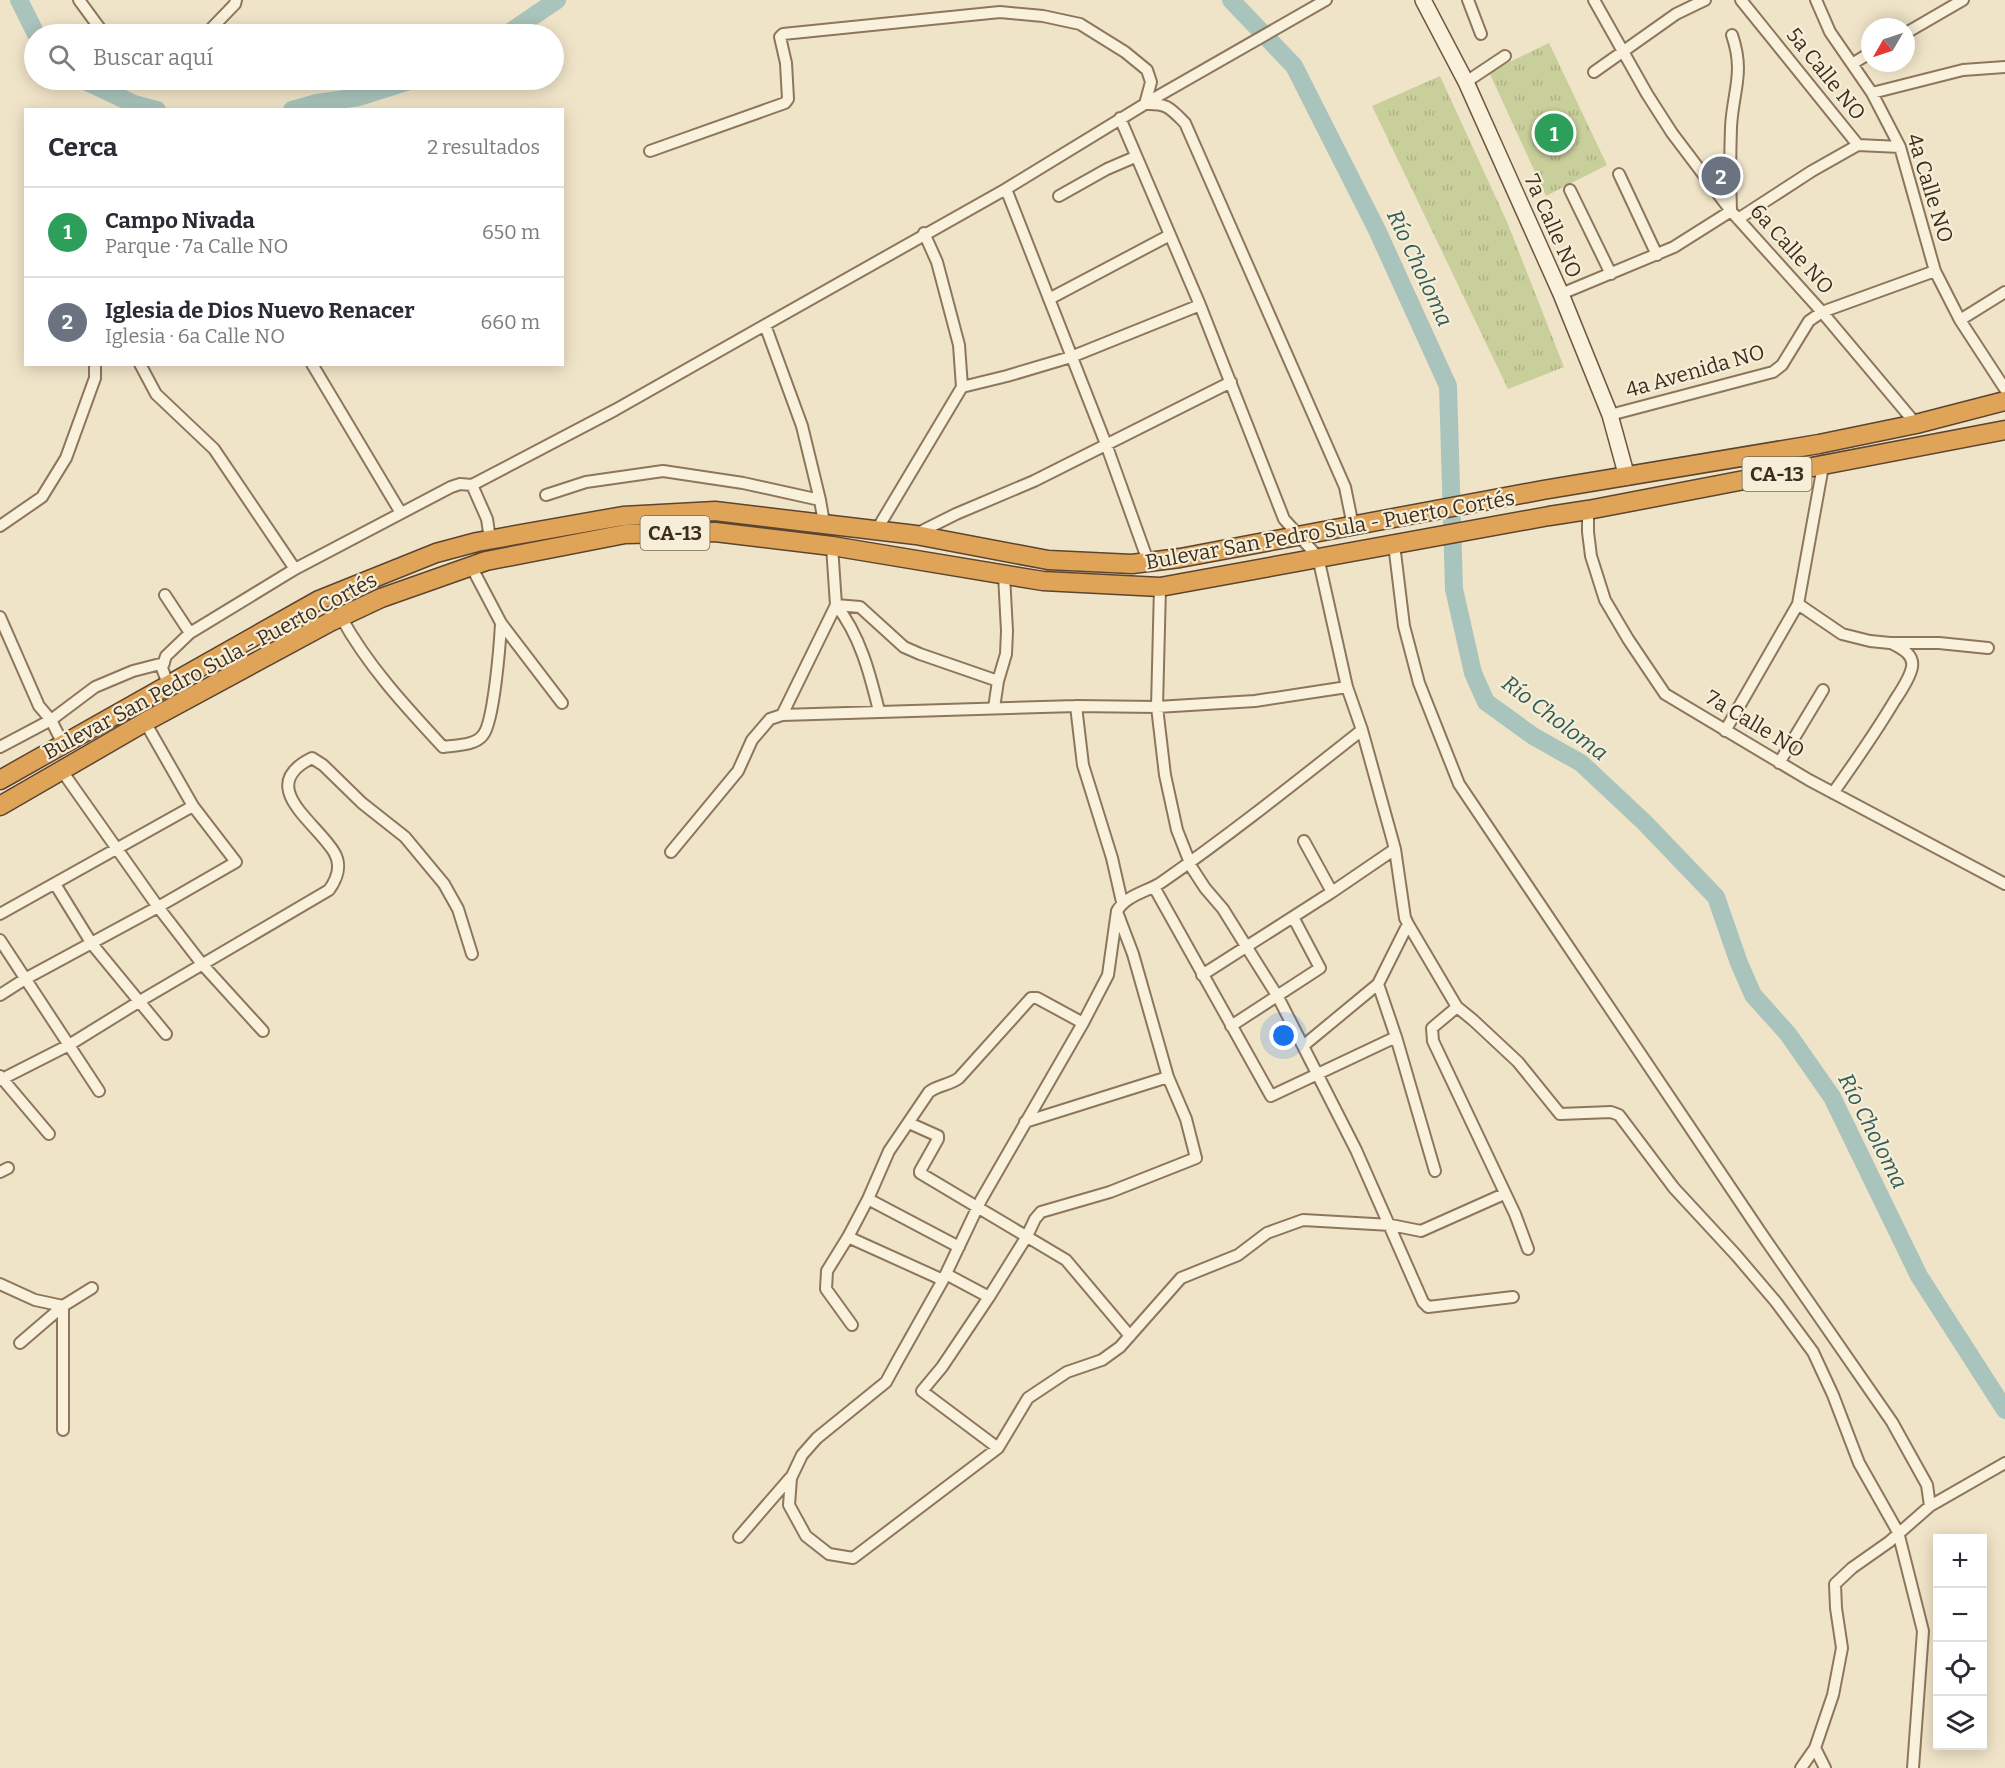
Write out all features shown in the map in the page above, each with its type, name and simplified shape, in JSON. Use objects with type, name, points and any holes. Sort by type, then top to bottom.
[{"type":"highway","name":"Bulevar San Pedro Sula - Puerto Cortés","points":[[0,780],[319,600],[436,553],[490,540],[623,516],[716,511],[916,534],[1048,560],[1132,564],[1180,558],[1543,490],[1819,444],[1916,424],[2005,401]]},
{"type":"highway","name":"Bulevar San Pedro Sula - Puerto Cortés","points":[[0,806],[145,722],[341,616],[381,598],[471,566],[625,534],[715,532],[832,546],[1043,581],[1160,587],[1588,510],[2005,430]]},
{"type":"street","points":[[79,0],[97,24]]},
{"type":"street","points":[[216,24],[235,4],[236,0]]},
{"type":"street","points":[[168,684],[162,668],[166,656],[190,633],[295,569],[460,484],[472,485],[615,410],[924,233],[1006,189],[1120,118],[1326,0]]},
{"type":"street","name":"7a Calle NO","points":[[1423,0],[1466,82],[1561,294],[1610,415],[1627,477]]},
{"type":"street","points":[[1469,0],[1481,34]]},
{"type":"street","name":"6a Calle NO","points":[[1594,0],[1622,52],[1672,134],[1735,215],[1822,312],[1916,424]]},
{"type":"street","points":[[1594,72],[1676,14],[1705,0]]},
{"type":"street","name":"5a Calle NO","points":[[1741,0],[1858,145]]},
{"type":"street","name":"4a Calle NO","points":[[1816,0],[1830,32],[1872,93],[1900,147],[1935,271],[1960,320],[2005,389]]},
{"type":"street","points":[[1915,28],[1963,0]]},
{"type":"street","points":[[650,151],[785,103],[788,99],[786,63],[780,37],[783,34],[988,13],[1043,16],[1080,24],[1125,52],[1147,70],[1151,82],[1145,104]]},
{"type":"street","points":[[1732,35],[1738,53],[1739,69],[1731,125],[1735,215]]},
{"type":"street","points":[[1466,82],[1505,56]]},
{"type":"street","points":[[1852,63],[1861,58]]},
{"type":"street","points":[[1872,93],[1963,70],[2005,67]]},
{"type":"street","points":[[1145,104],[1160,103],[1172,110],[1185,123],[1345,487],[1353,526]]},
{"type":"street","points":[[1120,118],[1200,305],[1284,519],[1318,557],[1347,687],[1362,729],[1395,849],[1405,918],[1408,924],[1457,1007],[1518,1062],[1560,1114],[1611,1112],[1618,1115],[1674,1188],[1776,1302],[1813,1352],[1833,1395],[1859,1463],[1898,1532],[1923,1631],[1913,1768]]},
{"type":"street","points":[[1561,294],[1674,247],[1858,145],[1900,147]]},
{"type":"street","points":[[1059,196],[1107,169],[1135,157]]},
{"type":"street","points":[[1619,174],[1657,255]]},
{"type":"street","points":[[1006,189],[1106,444],[1148,561]]},
{"type":"street","points":[[1570,190],[1611,274]]},
{"type":"street","points":[[876,531],[962,387],[959,345],[938,262],[924,233]]},
{"type":"street","points":[[1049,299],[1170,235]]},
{"type":"street","name":"4a Avenida NO","points":[[1610,415],[1773,372],[1782,365],[1809,321],[1822,312],[1935,271]]},
{"type":"street","points":[[1960,320],[2005,292]]},
{"type":"street","points":[[962,387],[1071,357],[1200,305]]},
{"type":"street","points":[[765,325],[802,426],[824,523]]},
{"type":"street","points":[[0,526],[42,496],[66,458],[95,378],[95,366]]},
{"type":"street","points":[[141,366],[156,394],[214,449],[295,569]]},
{"type":"street","points":[[313,366],[401,513]]},
{"type":"street","points":[[916,534],[956,514],[1034,481],[1231,382]]},
{"type":"street","points":[[1725,731],[1798,604],[1823,466]]},
{"type":"street","points":[[546,495],[586,482],[663,471],[742,483],[820,500]]},
{"type":"street","points":[[472,485],[487,519],[490,540]]},
{"type":"street","name":"7a Calle NO","points":[[1588,510],[1591,556],[1605,600],[1665,694],[1779,763],[2005,884]]},
{"type":"street","points":[[1399,543],[1404,626],[1416,671],[1459,784],[1761,1233],[1892,1422],[1927,1485],[1930,1506]]},
{"type":"street","points":[[782,715],[836,605],[832,546]]},
{"type":"street","points":[[471,566],[501,623],[562,703]]},
{"type":"street","points":[[994,708],[998,681],[1006,654],[1004,575]]},
{"type":"street","points":[[1160,587],[1157,707],[1165,775],[1177,830],[1191,862],[1205,888],[1223,909],[1278,997],[1390,1225],[1424,1302],[1428,1306],[1513,1298]]},
{"type":"street","points":[[165,595],[190,633]]},
{"type":"street","points":[[1798,604],[1842,634],[1870,641],[1939,643],[1988,648]]},
{"type":"street","points":[[836,605],[860,607],[904,646],[920,654],[998,681]]},
{"type":"street","points":[[836,605],[852,627],[870,674],[879,711]]},
{"type":"street","points":[[341,616],[354,641],[409,710],[443,747],[475,741],[483,736],[489,723],[500,649],[501,623]]},
{"type":"street","points":[[0,617],[39,706],[51,720],[63,744]]},
{"type":"street","points":[[1833,793],[1875,734],[1906,682],[1912,667],[1911,656],[1890,643]]},
{"type":"street","points":[[0,747],[51,720],[95,687],[133,671],[164,663]]},
{"type":"street","points":[[671,852],[738,771],[752,740],[770,719],[782,715],[1076,706],[1157,707],[1255,701],[1347,687]]},
{"type":"street","points":[[1779,763],[1823,690]]},
{"type":"street","points":[[998,1448],[922,1391],[989,1297],[1035,1219],[1041,1212],[1110,1192],[1196,1158],[1186,1119],[1168,1077],[1119,907],[1112,858],[1083,765],[1076,706]]},
{"type":"street","points":[[0,995],[236,862],[193,806],[145,722]]},
{"type":"street","points":[[1119,907],[1154,887],[1213,847],[1362,729]]},
{"type":"street","points":[[49,1134],[1,1078],[69,1045],[328,890],[335,881],[339,868],[334,852],[294,805],[288,794],[290,777],[298,765],[312,758],[323,765],[362,803],[405,837],[444,884],[458,909],[472,954]]},
{"type":"street","points":[[62,771],[158,907],[202,964],[263,1031]]},
{"type":"street","points":[[0,914],[193,806]]},
{"type":"street","points":[[1304,841],[1332,892]]},
{"type":"street","points":[[1202,975],[1395,849]]},
{"type":"street","points":[[55,884],[92,944],[166,1034]]},
{"type":"street","points":[[1154,887],[1271,1096],[1396,1036]]},
{"type":"street","points":[[739,1537],[791,1478],[802,1455],[817,1438],[886,1382],[945,1277],[977,1207],[1083,1023],[1107,975],[1119,907]]},
{"type":"street","points":[[1232,1026],[1320,968],[1293,917]]},
{"type":"street","points":[[1303,1046],[1377,984],[1408,924]]},
{"type":"street","points":[[0,940],[99,1091]]},
{"type":"street","points":[[1377,984],[1396,1036],[1435,1171]]},
{"type":"street","points":[[852,1325],[826,1289],[826,1271],[848,1237],[868,1199],[889,1151],[929,1092],[959,1078],[1031,998],[1037,998],[1083,1023]]},
{"type":"street","points":[[1457,1007],[1432,1028],[1433,1041],[1515,1214],[1528,1249]]},
{"type":"street","points":[[1025,1122],[1168,1077]]},
{"type":"street","points":[[909,1123],[938,1136],[920,1173],[1066,1260],[1130,1336]]},
{"type":"street","points":[[791,1478],[789,1505],[806,1536],[829,1554],[853,1558],[998,1448],[1028,1398],[1067,1372],[1102,1360],[1120,1347],[1181,1278],[1238,1255],[1267,1233],[1303,1220],[1390,1225],[1421,1231],[1504,1194]]},
{"type":"street","points":[[868,1199],[959,1247]]},
{"type":"street","points":[[848,1237],[989,1297]]},
{"type":"street","points":[[0,1284],[35,1300],[63,1306]]},
{"type":"street","points":[[20,1343],[63,1306],[92,1288]]},
{"type":"street","points":[[63,1306],[63,1430]]},
{"type":"street","points":[[1801,1768],[1815,1749],[1833,1695],[1842,1648],[1835,1584],[1852,1568],[1889,1542],[1930,1506],[2005,1463]]},
{"type":"street","points":[[1815,1749],[1825,1768]]},
{"type":"green space","points":[[1549,43],[1607,165],[1546,196],[1489,72]]},
{"type":"green space","points":[[1440,76],[1508,224],[1564,367],[1508,389],[1372,106]]},
{"type":"waterway","name":"Río Choloma","points":[[19,0],[31,24]]},
{"type":"waterway","name":"Río Choloma","points":[[522,24],[557,0]]},
{"type":"waterway","name":"Río Choloma","points":[[1231,0],[1294,66],[1377,230],[1448,386],[1454,589],[1473,673],[1486,702],[1533,736],[1581,763],[1644,822],[1716,897],[1753,995],[1788,1034],[1832,1097],[1919,1276],[2005,1410]]},
{"type":"waterway","name":"Río Choloma","points":[[104,90],[134,104],[149,108]]},
{"type":"waterway","name":"Río Choloma","points":[[299,108],[359,97],[381,90]]},
{"type":"place","name":"Campo Nivada","points":[[1554,133]]},
{"type":"place","name":"Iglesia de Dios Nuevo Renacer","points":[[1721,176]]}]
